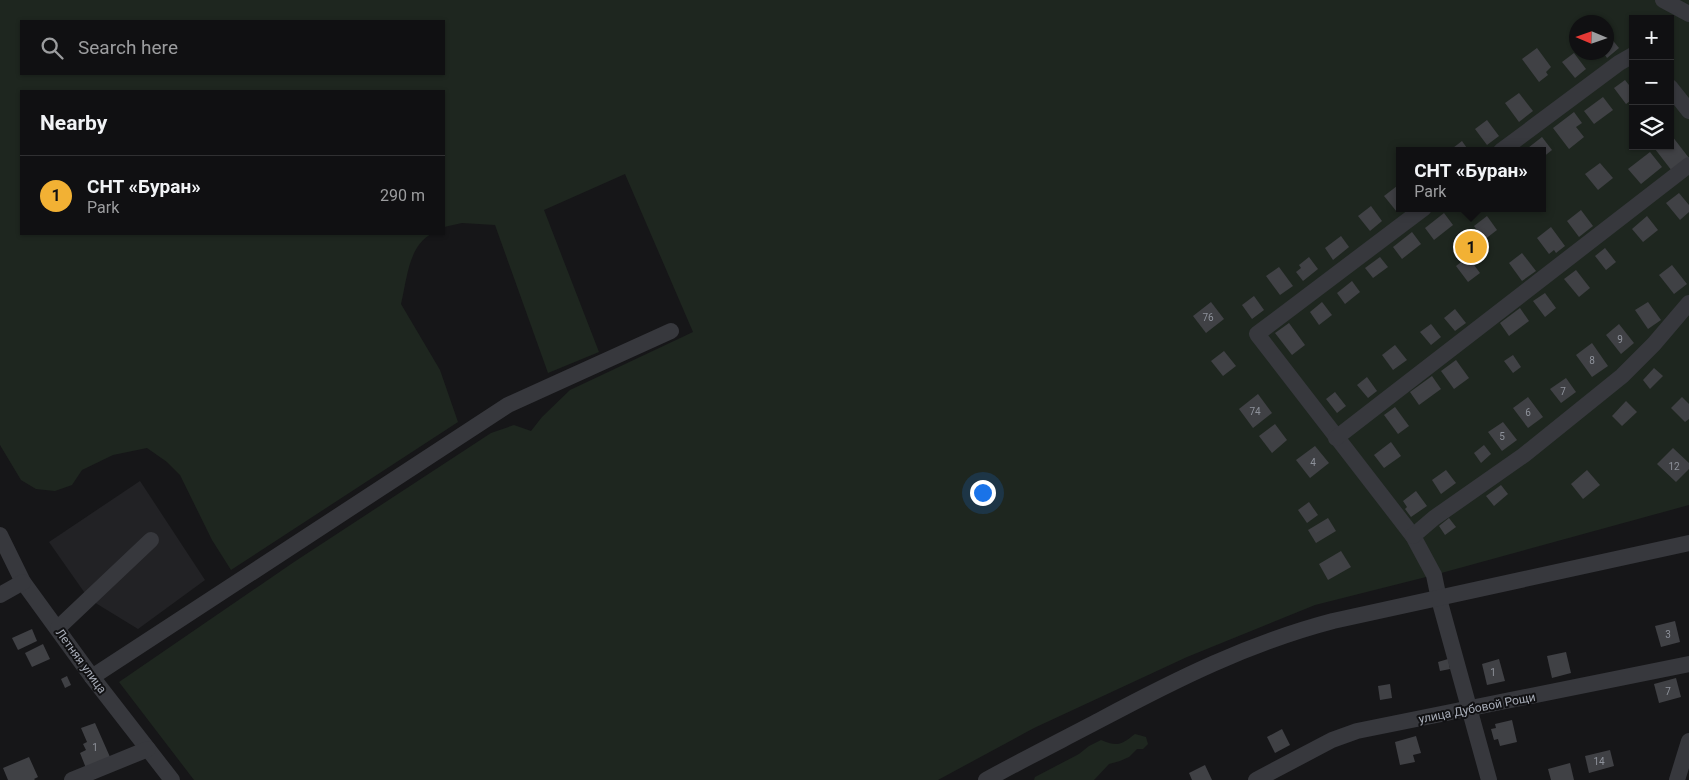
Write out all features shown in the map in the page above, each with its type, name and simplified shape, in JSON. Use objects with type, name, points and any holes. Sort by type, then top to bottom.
[{"type":"street","points":[[1663,0],[1689,14]]},
{"type":"street","points":[[1506,147],[1618,62],[1629,57]]},
{"type":"street","points":[[1674,92],[1689,110]]},
{"type":"street","points":[[1336,438],[1689,165]]},
{"type":"street","points":[[1419,212],[1257,334],[1413,536],[1434,574],[1439,599],[1489,780]]},
{"type":"street","points":[[1413,536],[1434,518],[1524,455],[1622,376],[1654,344],[1689,303]]},
{"type":"street","points":[[92,677],[508,405],[671,331]]},
{"type":"street","name":"Летняя улица","points":[[0,535],[23,582],[92,677],[172,780]]},
{"type":"street","points":[[58,628],[151,540]]},
{"type":"street","points":[[993,779],[1181,677],[1237,652],[1296,631],[1333,621],[1689,543]]},
{"type":"street","points":[[0,595],[23,582]]},
{"type":"street","name":"улица Дубовой Рощи","points":[[1256,780],[1275,776],[1332,740],[1357,731],[1469,710],[1689,664]]},
{"type":"street","points":[[1677,780],[1689,741]]},
{"type":"street","points":[[72,780],[148,749]]},
{"type":"shaded area","points":[[0,0],[1689,0],[1689,505],[1434,575],[1315,605],[1187,657],[1034,728],[938,780],[194,780],[119,682],[294,562],[491,433],[514,425],[531,431],[542,417],[570,390],[693,332],[625,174],[544,210],[599,352],[548,373],[495,225],[462,223],[445,227],[445,90],[20,90],[20,235],[430,235],[417,247],[413,256],[401,304],[440,370],[458,422],[231,570],[212,540],[180,475],[167,462],[147,448],[113,455],[82,470],[72,485],[55,491],[36,489],[21,480],[0,445]]},
{"type":"shaded area","points":[[140,481],[205,580],[138,629],[89,599],[49,542]]},
{"type":"shaded area","points":[[1135,734],[1146,737],[1148,744],[1143,749],[1137,749],[1129,757],[1109,764],[1094,780],[1034,780],[1035,777],[1101,740],[1111,744],[1119,744]]},
{"type":"building","points":[[1614,42],[1619,48],[1614,52]]},
{"type":"building","points":[[1537,48],[1551,67],[1546,72],[1548,75],[1539,82],[1522,59]]},
{"type":"building","points":[[1569,57],[1569,60],[1579,60],[1586,69],[1575,78],[1562,62]]},
{"type":"building","points":[[1625,80],[1629,85],[1629,102],[1626,104],[1614,88]]},
{"type":"building","points":[[1519,93],[1533,111],[1519,122],[1505,103]]},
{"type":"building","points":[[1603,97],[1613,110],[1594,124],[1584,111]]},
{"type":"building","points":[[1574,112],[1582,123],[1576,127],[1584,137],[1569,149],[1553,128]]},
{"type":"building","points":[[1487,120],[1499,136],[1487,145],[1475,129]]},
{"type":"building","points":[[1542,137],[1552,150],[1546,155],[1546,147],[1529,147]]},
{"type":"building","points":[[1674,139],[1689,158],[1672,171],[1656,150],[1674,150]]},
{"type":"building","points":[[1462,141],[1466,147],[1454,147]]},
{"type":"building","points":[[1650,152],[1662,167],[1641,184],[1628,169]]},
{"type":"building","points":[[1600,163],[1613,178],[1598,190],[1585,174]]},
{"type":"building","points":[[1396,187],[1396,211],[1384,196]]},
{"type":"building","points":[[1679,193],[1689,205],[1689,212],[1680,220],[1666,203]]},
{"type":"building","points":[[1371,206],[1382,221],[1370,231],[1358,216]]},
{"type":"building","points":[[1581,210],[1593,226],[1579,237],[1567,221]]},
{"type":"building","points":[[1444,213],[1453,225],[1434,240],[1425,228]]},
{"type":"building","points":[[1487,216],[1497,230],[1484,240],[1474,226]]},
{"type":"building","points":[[1647,216],[1658,230],[1643,242],[1632,229]]},
{"type":"building","points":[[1551,227],[1565,246],[1556,253],[1554,250],[1549,254],[1537,238]]},
{"type":"building","points":[[1412,232],[1421,244],[1402,259],[1393,247]]},
{"type":"building","points":[[1341,236],[1349,247],[1333,260],[1325,248]]},
{"type":"building","points":[[1605,248],[1616,262],[1606,270],[1595,256]]},
{"type":"building","points":[[1522,253],[1536,271],[1522,281],[1509,263]]},
{"type":"building","points":[[1309,257],[1318,269],[1303,281],[1296,272],[1301,268],[1299,265]]},
{"type":"building","points":[[1380,257],[1388,267],[1373,278],[1365,268]]},
{"type":"building","points":[[1468,257],[1480,273],[1468,282],[1456,266]]},
{"type":"building","points":[[1672,265],[1687,284],[1674,294],[1659,275]]},
{"type":"building","points":[[1279,267],[1293,286],[1280,295],[1266,276]]},
{"type":"building","points":[[1576,270],[1590,288],[1579,297],[1564,279]]},
{"type":"building","points":[[1352,281],[1360,292],[1345,304],[1337,293]]},
{"type":"building","points":[[1545,293],[1556,308],[1545,317],[1533,301]]},
{"type":"building","points":[[1254,296],[1264,310],[1252,319],[1242,305]]},
{"type":"building","points":[[1211,302],[1224,319],[1206,333],[1193,316]]},
{"type":"building","points":[[1322,302],[1332,315],[1319,325],[1310,312]]},
{"type":"building","points":[[1648,302],[1661,320],[1648,329],[1635,310]]},
{"type":"building","points":[[1520,308],[1529,321],[1509,336],[1500,323]]},
{"type":"building","points":[[1455,309],[1466,323],[1455,331],[1444,318]]},
{"type":"building","points":[[1289,323],[1305,345],[1292,355],[1275,333]]},
{"type":"building","points":[[1431,324],[1441,337],[1431,345],[1420,332]]},
{"type":"building","points":[[1619,324],[1634,343],[1621,354],[1606,335]]},
{"type":"building","points":[[1592,343],[1608,366],[1592,377],[1576,355]]},
{"type":"building","points":[[1395,345],[1407,360],[1393,370],[1382,355]]},
{"type":"building","points":[[1224,351],[1236,366],[1223,376],[1211,361]]},
{"type":"building","points":[[1513,355],[1521,367],[1513,373],[1504,361]]},
{"type":"building","points":[[1456,360],[1469,378],[1454,389],[1441,371]]},
{"type":"building","points":[[1654,368],[1663,376],[1650,389],[1643,380]]},
{"type":"building","points":[[1432,376],[1441,389],[1419,405],[1410,392]]},
{"type":"building","points":[[1367,377],[1377,391],[1368,398],[1357,385]]},
{"type":"building","points":[[1566,378],[1576,392],[1561,403],[1550,389]]},
{"type":"building","points":[[1335,392],[1346,406],[1337,413],[1326,399]]},
{"type":"building","points":[[1258,394],[1272,413],[1253,428],[1239,409]]},
{"type":"building","points":[[1528,397],[1543,417],[1528,428],[1513,408]]},
{"type":"building","points":[[1682,397],[1689,404],[1689,419],[1685,422],[1671,408]]},
{"type":"building","points":[[1626,401],[1637,412],[1622,426],[1612,416]]},
{"type":"building","points":[[1395,407],[1409,426],[1398,434],[1384,415]]},
{"type":"building","points":[[1503,422],[1517,440],[1502,451],[1488,432]]},
{"type":"building","points":[[1275,424],[1287,440],[1272,453],[1259,436]]},
{"type":"building","points":[[1391,442],[1401,456],[1384,468],[1374,455]]},
{"type":"building","points":[[1484,445],[1491,454],[1481,463],[1474,453]]},
{"type":"building","points":[[1315,446],[1329,463],[1310,478],[1296,460]]},
{"type":"building","points":[[1673,448],[1689,463],[1689,469],[1676,482],[1657,464]]},
{"type":"building","points":[[1446,470],[1456,483],[1441,494],[1432,480]]},
{"type":"building","points":[[1587,470],[1600,485],[1583,499],[1571,484]]},
{"type":"building","points":[[1501,485],[1508,494],[1494,506],[1486,496]]},
{"type":"building","points":[[1416,491],[1427,506],[1411,517],[1405,509],[1407,507],[1403,501]]},
{"type":"building","points":[[1309,502],[1318,515],[1307,523],[1298,510]]},
{"type":"building","points":[[1328,518],[1336,531],[1316,543],[1308,530]]},
{"type":"building","points":[[1449,518],[1456,527],[1445,535],[1439,526]]},
{"type":"building","points":[[1341,551],[1351,567],[1328,580],[1319,564]]},
{"type":"building","points":[[1675,621],[1680,642],[1661,647],[1655,626]]},
{"type":"building","points":[[32,629],[37,641],[18,650],[12,638]]},
{"type":"building","points":[[43,644],[50,659],[32,667],[25,653]]},
{"type":"building","points":[[1566,652],[1571,673],[1552,678],[1547,656]]},
{"type":"building","points":[[1448,659],[1450,669],[1440,671],[1438,662]]},
{"type":"building","points":[[1499,659],[1505,681],[1487,685],[1482,664]]},
{"type":"building","points":[[67,676],[71,685],[65,688],[61,679]]},
{"type":"building","points":[[1676,678],[1681,697],[1659,703],[1654,684]]},
{"type":"building","points":[[1390,684],[1392,698],[1380,700],[1378,686]]},
{"type":"building","points":[[1512,720],[1517,742],[1500,746],[1498,739],[1494,740],[1491,729],[1496,728],[1495,724]]},
{"type":"building","points":[[95,723],[110,757],[86,768],[80,753],[86,750],[83,744],[87,742],[81,728]]},
{"type":"building","points":[[1282,729],[1290,745],[1275,753],[1267,737]]},
{"type":"building","points":[[1416,736],[1421,753],[1413,755],[1415,762],[1400,765],[1395,742]]},
{"type":"building","points":[[1610,750],[1614,766],[1589,773],[1585,756]]},
{"type":"building","points":[[29,757],[38,777],[35,780],[8,780],[3,768]]},
{"type":"building","points":[[1570,763],[1574,780],[1551,780],[1548,769]]},
{"type":"building","points":[[1205,765],[1212,780],[1192,780],[1189,773]]},
{"type":"place","name":"СНТ «Буран»","points":[[1471,247]]}]
